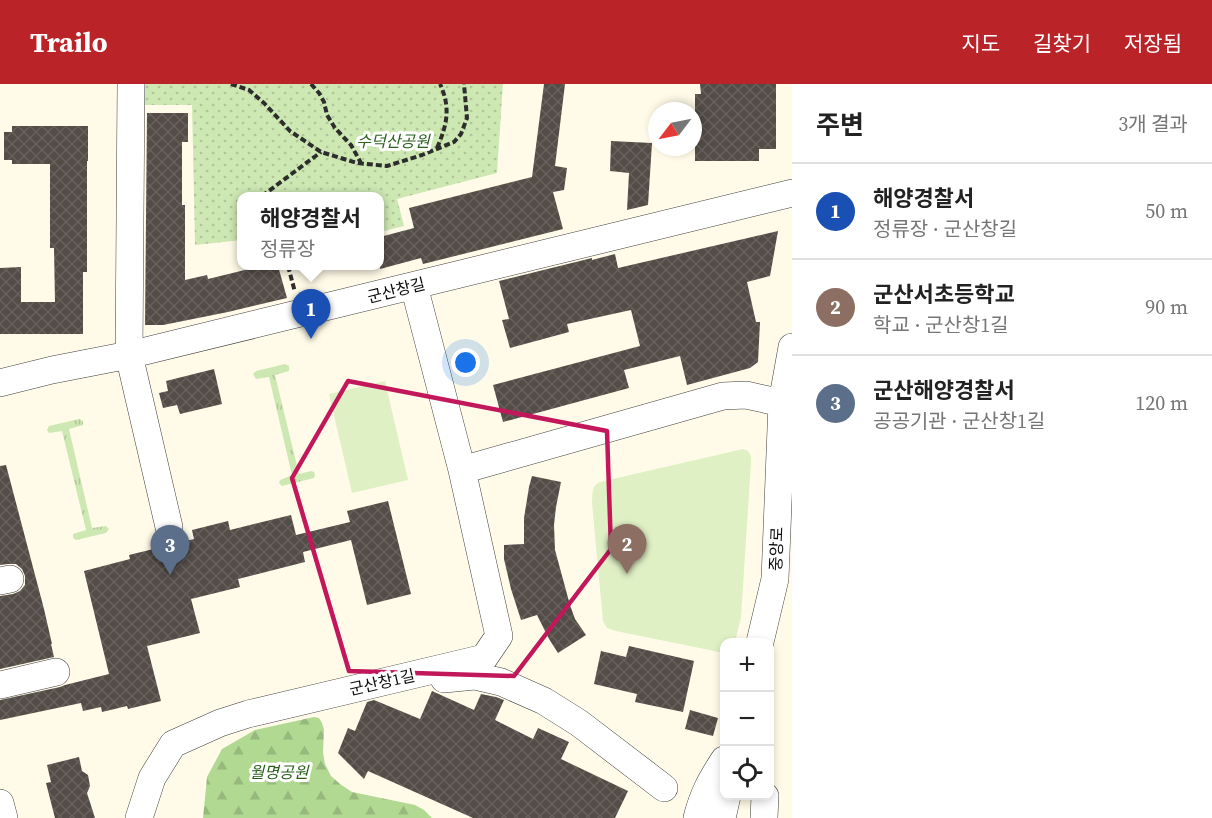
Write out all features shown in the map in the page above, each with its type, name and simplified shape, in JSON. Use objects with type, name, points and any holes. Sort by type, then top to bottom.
[{"type":"street","points":[[131,84],[129,355],[169,526]]},
{"type":"street","name":"군산창길","points":[[0,383],[129,355],[792,193]]},
{"type":"street","name":"군산창1길","points":[[139,818],[152,778],[173,744],[239,717],[484,657],[499,636],[462,470],[414,286]]},
{"type":"street","name":"중앙로","points":[[762,638],[783,584],[787,403],[792,347]]},
{"type":"street","points":[[462,470],[723,396],[746,395],[787,403]]},
{"type":"street","points":[[0,685],[56,672]]},
{"type":"street","points":[[314,698],[327,702],[343,702],[448,678],[475,676],[501,682],[544,701],[579,723],[664,788]]},
{"type":"street","points":[[697,818],[702,798],[720,766]]},
{"type":"street","points":[[722,818],[726,800]]},
{"type":"street","points":[[764,818],[765,800]]},
{"type":"street","points":[[0,803],[4,818]]},
{"type":"path","points":[[231,84],[249,90],[290,131],[321,152],[361,163],[387,166],[454,142],[462,134],[466,118],[464,84]]},
{"type":"path","points":[[311,84],[324,102],[327,115],[335,128],[351,145],[361,163]]},
{"type":"path","points":[[437,149],[447,114],[445,96],[440,84]]},
{"type":"path","points":[[267,192],[321,152]]},
{"type":"highlighted area","points":[[348,381],[607,431],[611,549],[514,676],[349,671],[292,478]]},
{"type":"green space","name":"수덕산공원","points":[[139,84],[503,84],[497,173],[397,199],[404,226],[384,231],[384,192],[237,192],[237,241],[195,245],[192,105],[139,105]]},
{"type":"green space","points":[[285,364],[289,366],[289,371],[275,375],[299,474],[311,471],[315,475],[314,478],[282,486],[279,483],[280,480],[292,475],[269,377],[256,379],[253,374],[256,371]]},
{"type":"green space","points":[[385,381],[408,480],[352,493],[329,394]]},
{"type":"green space","points":[[79,419],[83,421],[83,425],[69,429],[92,528],[106,526],[109,529],[106,533],[76,540],[73,534],[86,530],[62,431],[49,433],[47,430],[49,426]]},
{"type":"green space","points":[[743,449],[748,451],[751,463],[741,617],[736,638],[720,638],[720,652],[607,628],[603,621],[592,503],[595,486],[604,481]]},
{"type":"green space","name":"월명공원","points":[[314,717],[319,718],[324,730],[325,764],[331,776],[340,784],[352,792],[415,805],[432,818],[203,818],[207,777],[222,749],[255,730]]},
{"type":"building","points":[[544,84],[565,84],[555,166],[567,168],[564,190],[553,192],[563,229],[423,264],[421,258],[384,268],[384,236],[414,228],[409,208],[532,177]]},
{"type":"building","points":[[700,84],[776,84],[776,149],[759,149],[759,161],[695,161],[695,156],[702,156],[702,102],[695,102],[695,94],[701,94]]},
{"type":"building","points":[[147,113],[188,113],[188,142],[182,142],[185,280],[207,275],[208,279],[245,270],[279,270],[287,298],[163,325],[145,325]]},
{"type":"building","points":[[12,126],[88,126],[87,272],[83,272],[83,334],[0,334],[0,268],[21,267],[21,302],[55,302],[54,248],[50,248],[50,164],[12,164],[12,160],[4,160],[4,132],[12,132]]},
{"type":"building","points":[[611,141],[648,143],[648,156],[651,156],[648,205],[627,210],[629,173],[610,171]]},
{"type":"building","points":[[778,231],[770,276],[747,282],[756,322],[760,322],[758,362],[750,368],[687,385],[680,356],[624,370],[629,388],[503,422],[493,385],[640,346],[631,310],[567,324],[569,332],[510,348],[502,320],[509,319],[499,281],[615,254],[618,268]]},
{"type":"building","points":[[214,369],[222,404],[180,414],[177,405],[163,408],[159,393],[168,391],[166,381]]},
{"type":"building","points":[[6,465],[44,609],[54,657],[0,669],[0,596],[20,591],[25,585],[22,569],[16,564],[0,565],[0,466]]},
{"type":"building","points":[[532,476],[561,482],[554,525],[555,550],[575,619],[586,635],[558,653],[537,615],[521,620],[504,559],[504,545],[524,544],[524,518]]},
{"type":"building","points":[[388,501],[411,594],[367,605],[351,540],[303,552],[305,562],[238,579],[240,587],[191,599],[200,633],[147,646],[161,701],[128,709],[127,706],[102,712],[101,707],[83,711],[81,703],[0,720],[0,700],[109,674],[84,571],[130,559],[129,555],[194,539],[192,530],[228,521],[230,530],[291,515],[296,535],[350,522],[347,511]]},
{"type":"building","points":[[629,646],[694,661],[683,712],[635,702],[637,694],[594,684],[601,651],[626,657]]},
{"type":"building","points":[[432,691],[474,710],[481,694],[496,697],[504,700],[495,720],[533,739],[538,728],[569,742],[561,759],[628,791],[615,818],[473,818],[368,771],[364,779],[338,753],[348,728],[355,731],[367,702],[374,700],[420,719]]},
{"type":"building","points":[[690,710],[718,718],[713,736],[685,729]]},
{"type":"building","points":[[79,757],[82,771],[88,775],[90,786],[87,793],[95,818],[55,818],[46,783],[51,782],[47,765]]},
{"type":"place","name":"해양경찰서","points":[[311,339]]},
{"type":"place","name":"군산서초등학교","points":[[627,574]]},
{"type":"place","name":"군산해양경찰서","points":[[170,575]]}]
